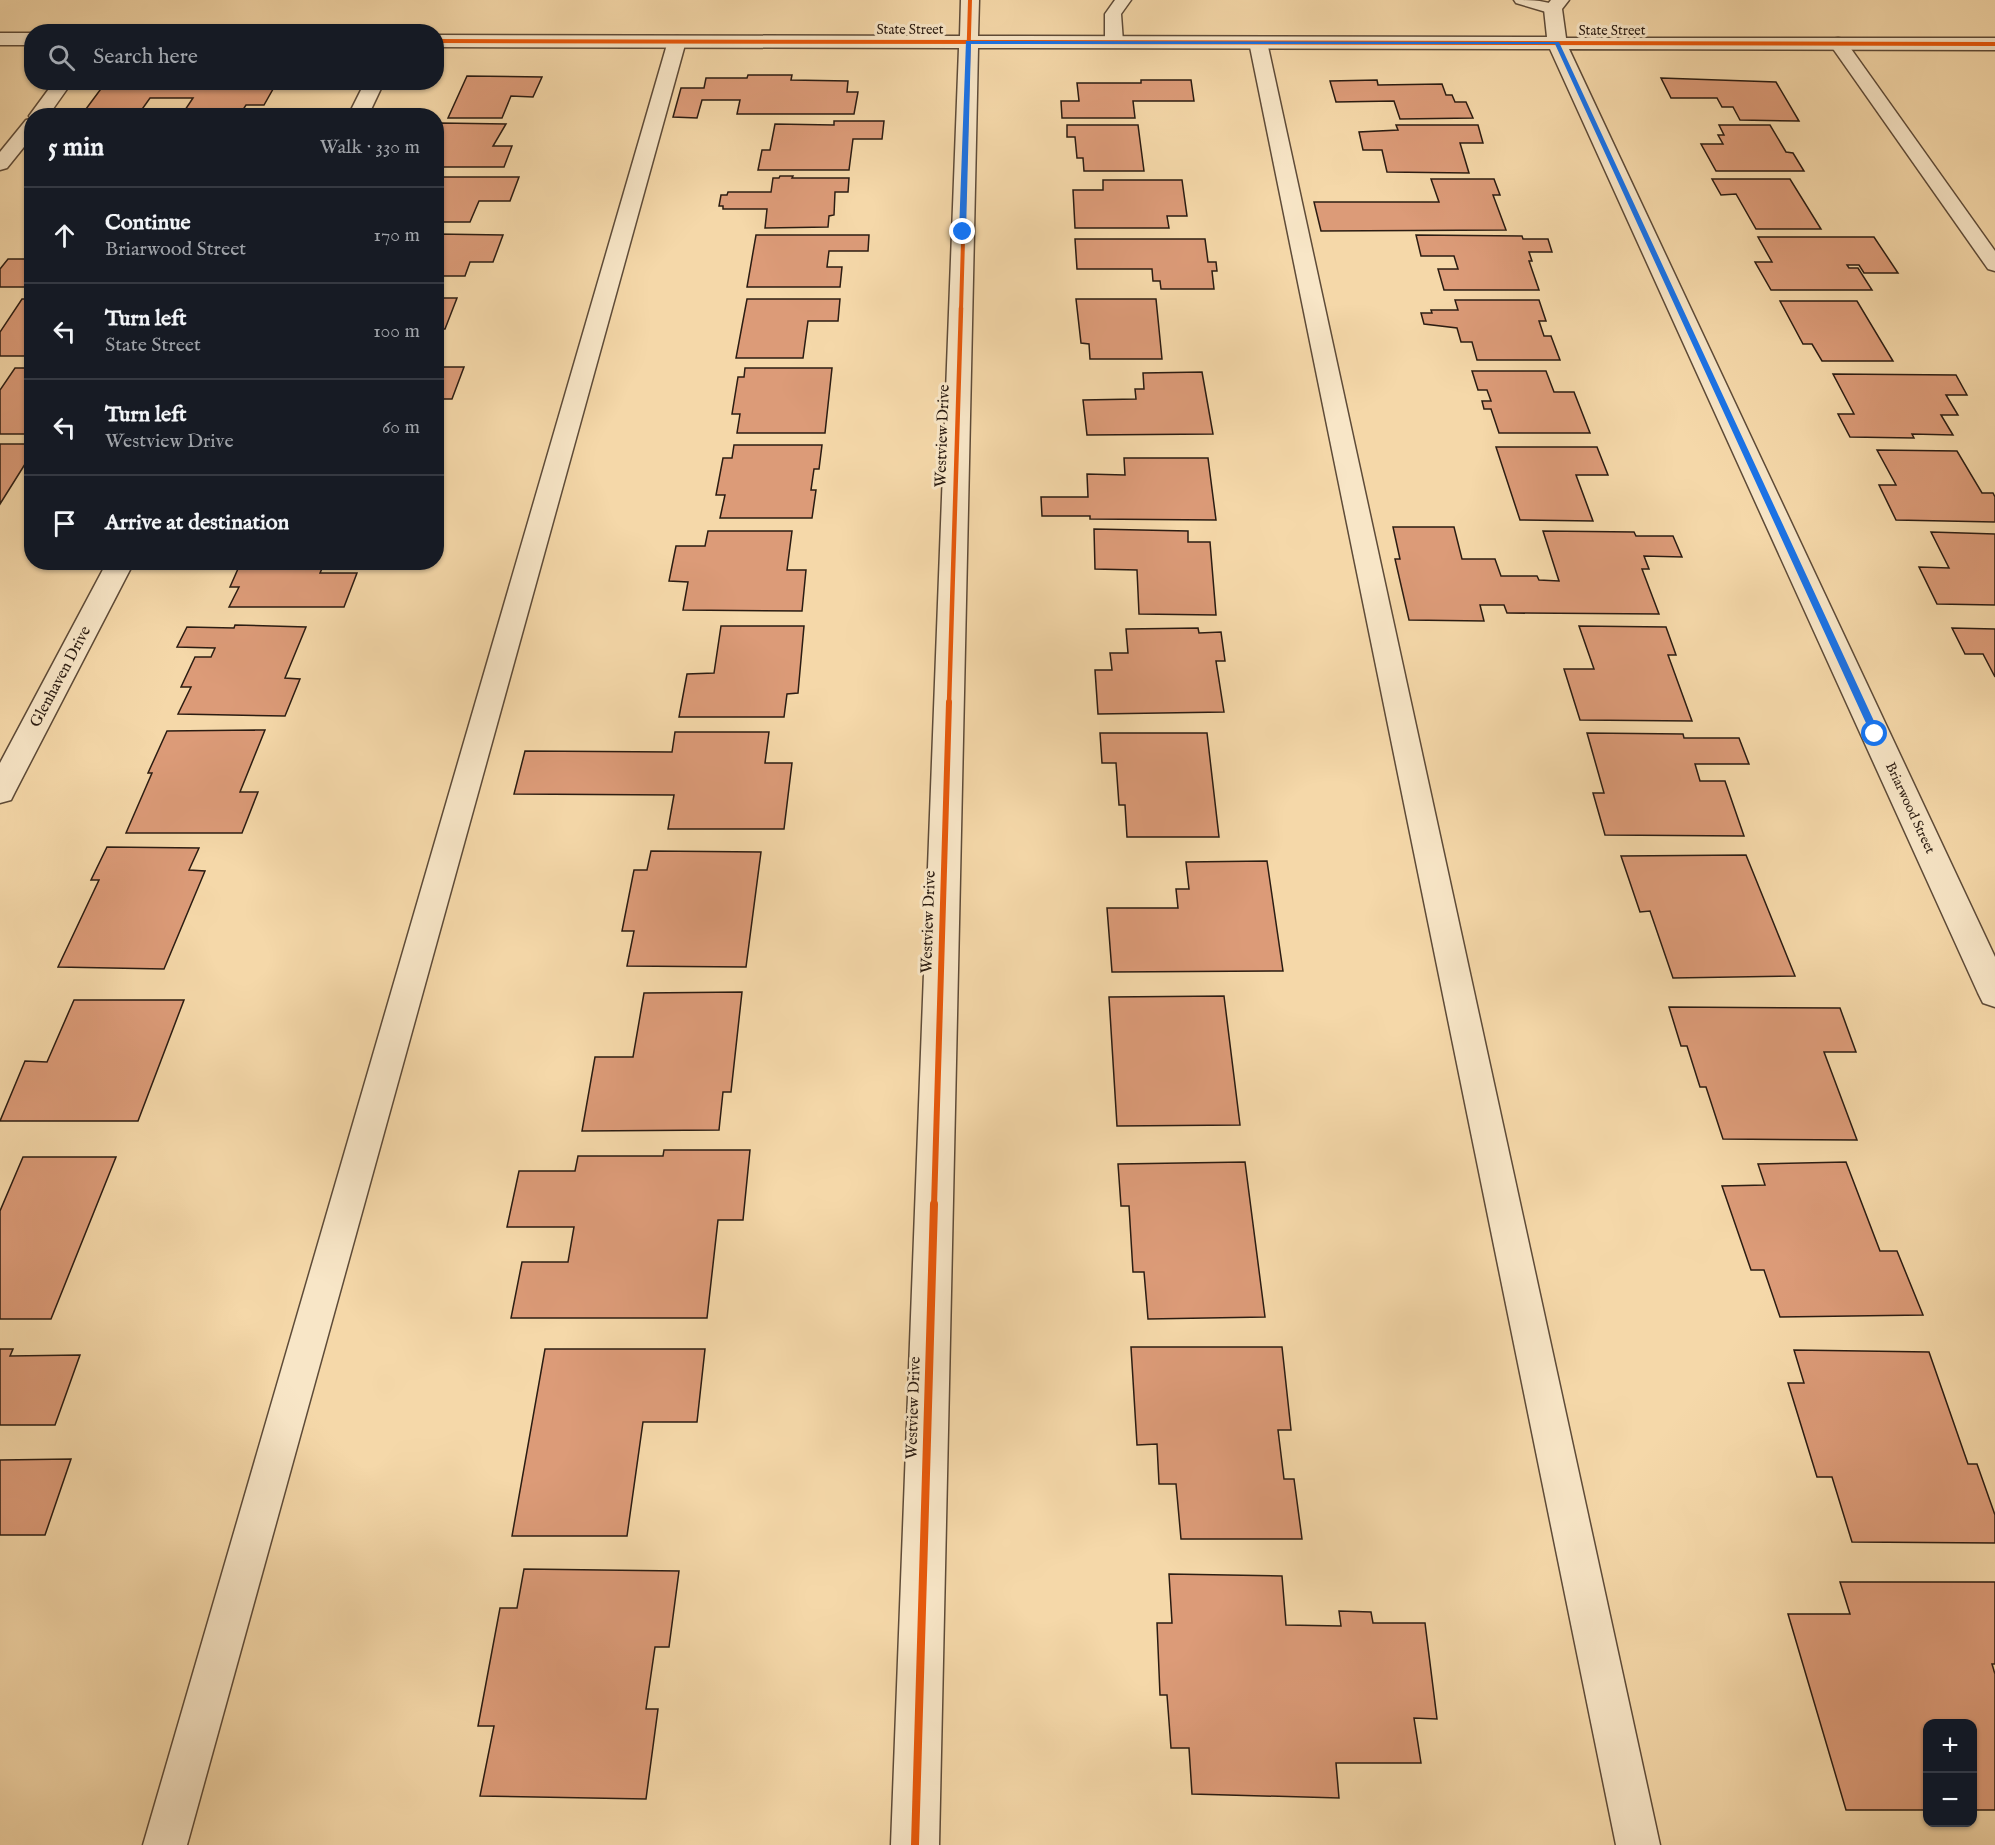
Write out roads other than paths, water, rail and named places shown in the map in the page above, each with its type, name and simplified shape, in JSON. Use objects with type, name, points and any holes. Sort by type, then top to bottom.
[{"type":"street","name":"Westview Drive","points":[[915,1845],[970,0]]},
{"type":"street","name":"Briarwood Street","points":[[1556,5],[1557,43],[1995,993]]},
{"type":"street","points":[[0,39],[24,39]]},
{"type":"street","name":"State Street","points":[[444,41],[1995,44]]},
{"type":"street","points":[[362,108],[371,90]]},
{"type":"street","name":"Glenhaven Drive","points":[[0,792],[117,570]]},
{"type":"lane","points":[[1114,42],[1113,14],[1123,0]]},
{"type":"lane","points":[[1522,0],[1556,5]]},
{"type":"lane","points":[[165,1845],[677,41]]},
{"type":"lane","points":[[1258,42],[1638,1845]]},
{"type":"lane","points":[[1838,43],[1995,265]]},
{"type":"lane","points":[[44,108],[57,90]]},
{"type":"lane","points":[[0,164],[24,134]]}]
